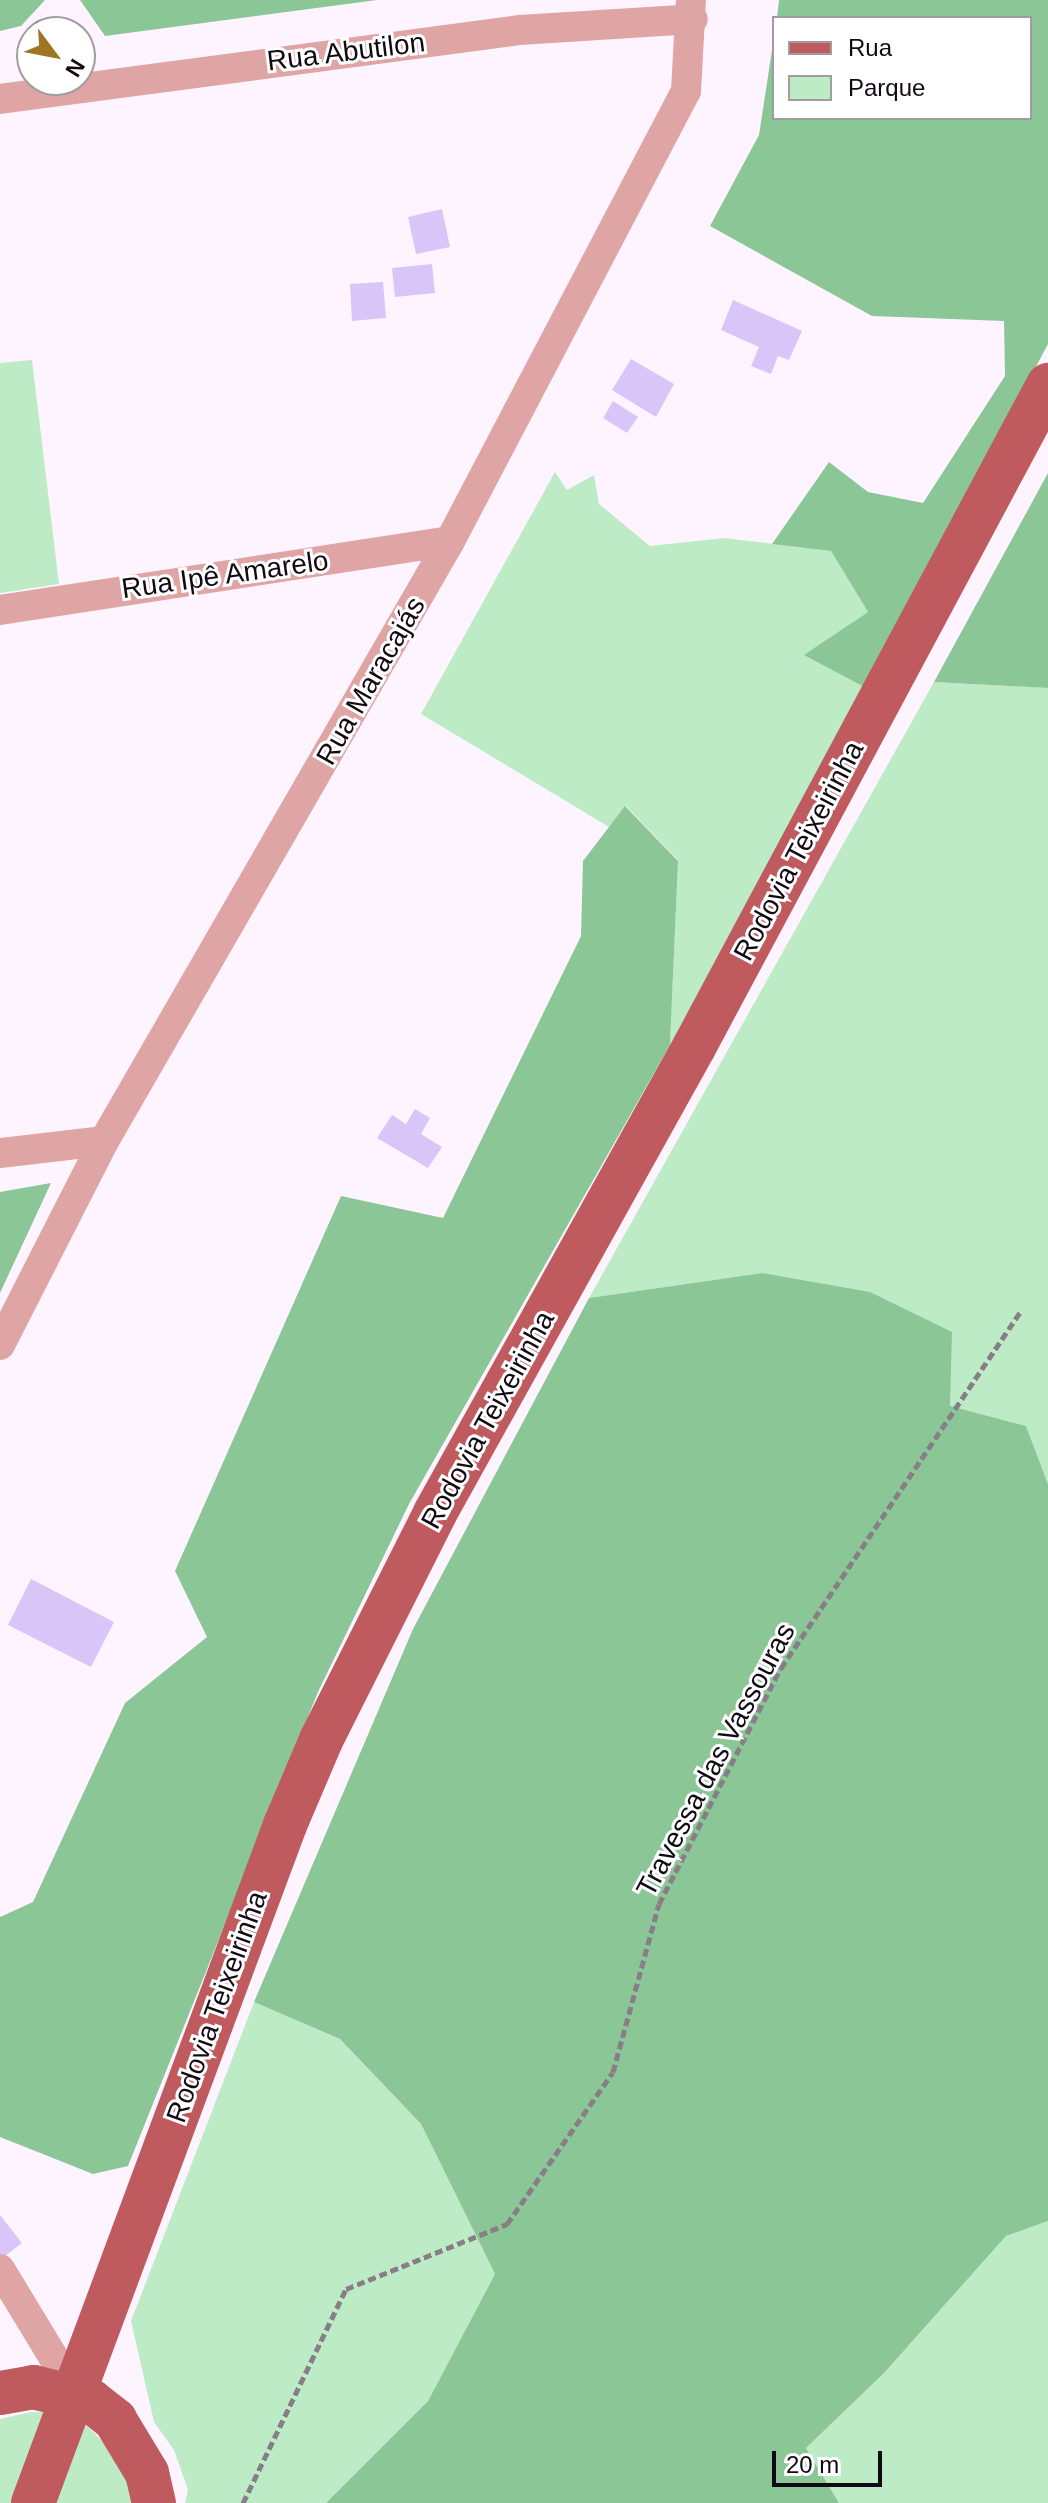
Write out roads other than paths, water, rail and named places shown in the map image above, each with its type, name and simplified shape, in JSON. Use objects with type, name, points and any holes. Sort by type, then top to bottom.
[{"type":"main road","name":"Rodovia Teixeirinha","points":[[33,2503],[285,1825],[321,1740],[435,1513],[694,1047],[1048,385]]},
{"type":"main road","points":[[0,2393],[33,2387],[75,2393],[115,2420],[147,2473],[154,2503]]},
{"type":"street","name":"Rua Abutilon","points":[[0,99],[692,9]]},
{"type":"street","name":"Rua Maracajás","points":[[0,1345],[104,1141],[450,541],[686,91],[692,9]]},
{"type":"street","name":"Rua Ipê Amarelo","points":[[0,610],[450,541]]},
{"type":"street","points":[[0,1153],[104,1141]]},
{"type":"street","points":[[0,2269],[75,2393]]}]
